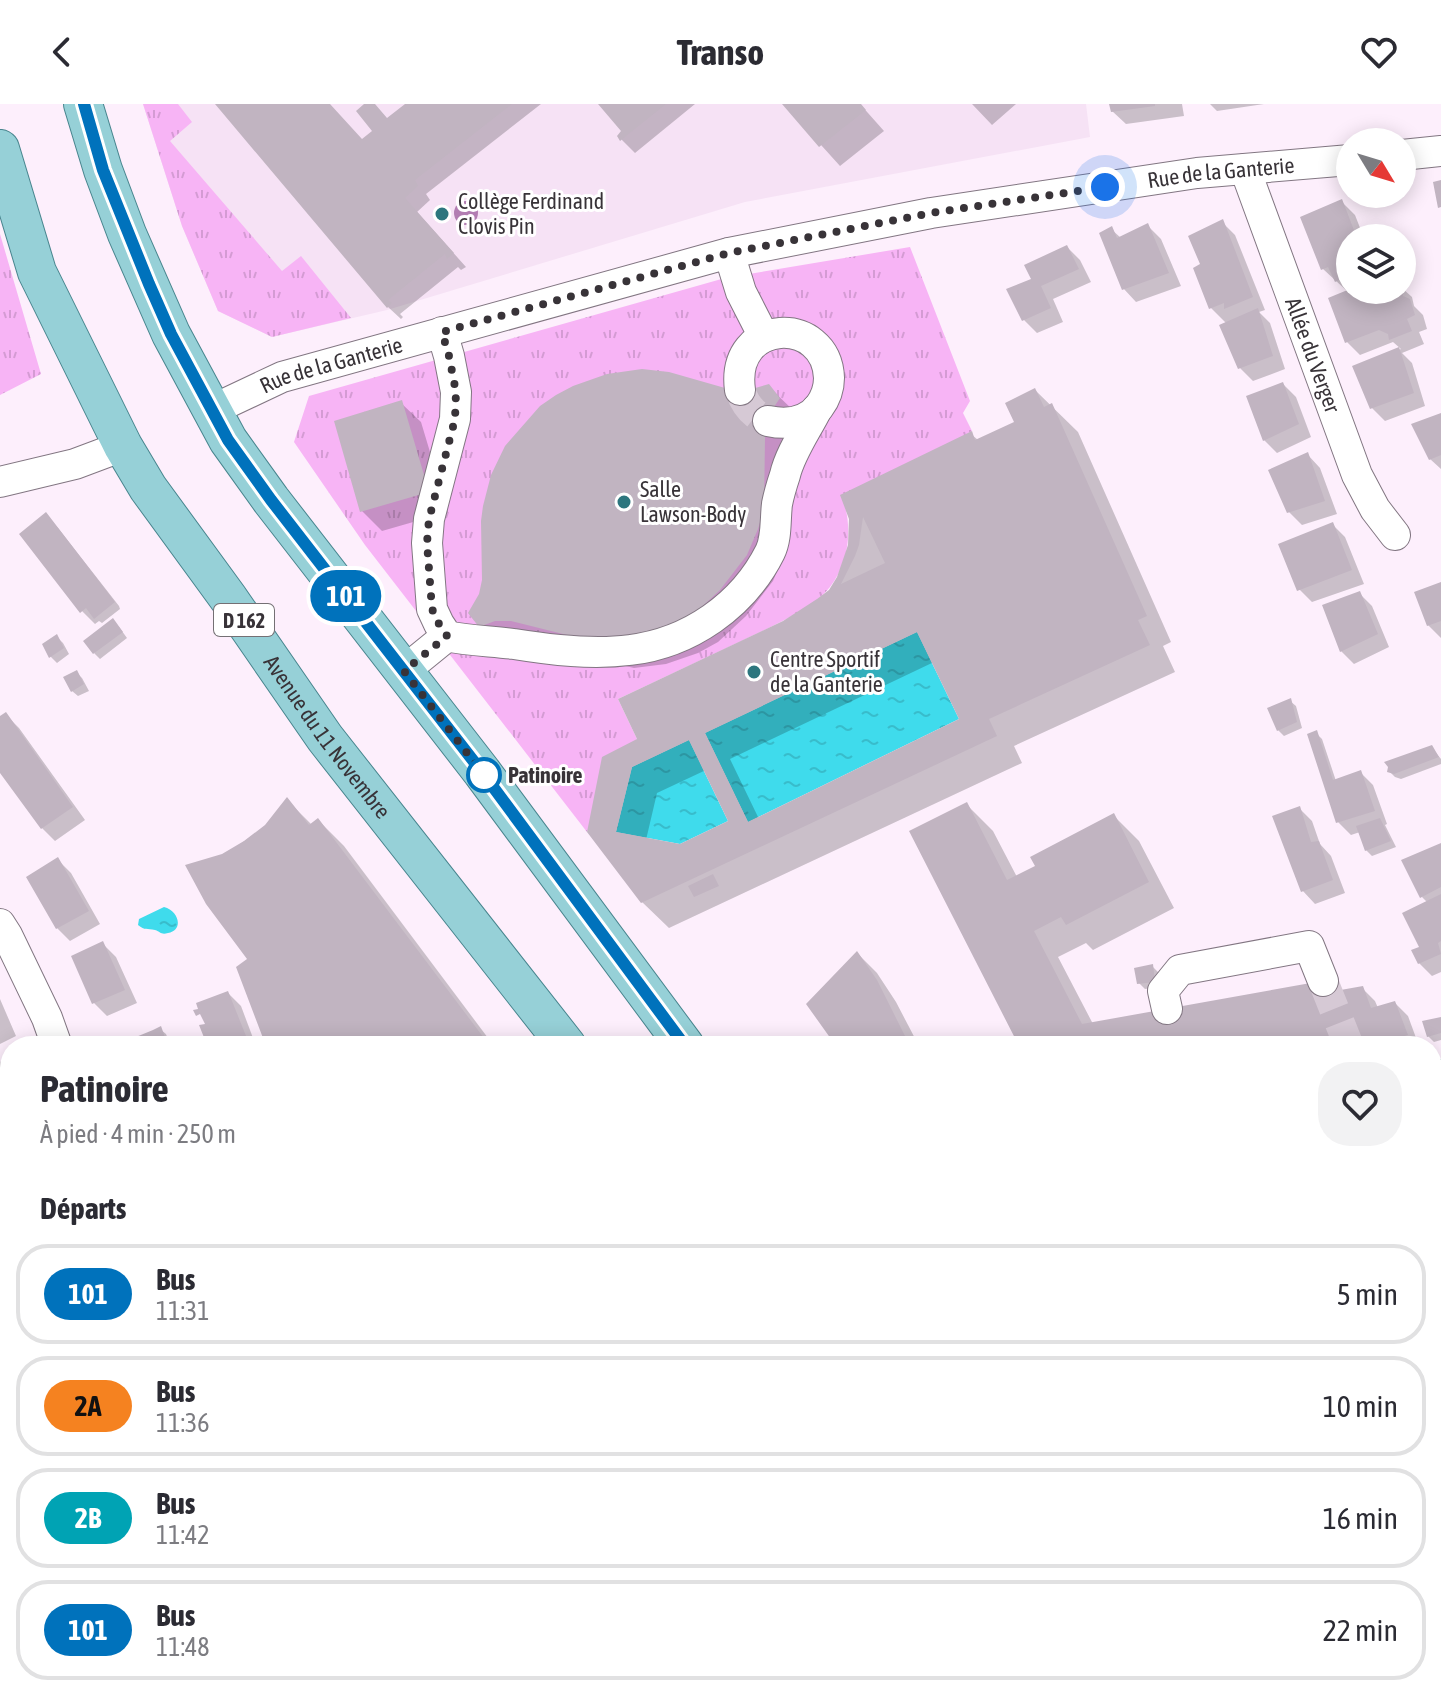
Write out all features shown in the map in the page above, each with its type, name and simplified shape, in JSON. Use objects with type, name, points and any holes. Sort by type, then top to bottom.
[{"type":"main road","points":[[83,104],[127,234],[171,334],[228,440],[501,797],[678,1036]]},
{"type":"main road","name":"Avenue du 11 Novembre","points":[[0,149],[37,272],[123,446],[148,488],[325,738],[559,1036]]},
{"type":"street","points":[[1416,154],[1441,151]]},
{"type":"street","name":"Rue de la Ganterie","points":[[212,410],[282,377],[729,253],[931,213],[1197,173],[1336,161]]},
{"type":"street","name":"Allée du Verger","points":[[1245,169],[1357,475],[1375,509],[1395,535]]},
{"type":"street","points":[[729,253],[741,292],[764,337]]},
{"type":"street","points":[[442,332],[456,392],[455,419],[429,519],[427,543],[432,609],[447,636],[464,640],[532,648],[612,652],[658,645],[703,625],[723,611],[761,568],[772,548],[777,504],[786,470],[829,384],[824,357],[804,337],[791,333],[764,337],[746,352],[740,364],[740,390]]},
{"type":"street","points":[[768,421],[795,423],[817,409]]},
{"type":"street","points":[[0,482],[75,464],[123,446]]},
{"type":"street","points":[[404,671],[447,636]]},
{"type":"street","points":[[0,924],[53,1036]]},
{"type":"street","points":[[1167,1009],[1163,991],[1180,970],[1295,948],[1309,946],[1323,981]]},
{"type":"shaded area","name":"Collège Ferdinand Clovis Pin","points":[[143,104],[1086,104],[1090,137],[745,202],[387,310],[272,337],[218,311],[182,226]]},
{"type":"green space","points":[[143,104],[178,104],[192,122],[170,141],[282,271],[301,256],[351,318],[272,337],[218,311],[182,226]]},
{"type":"green space","points":[[0,234],[41,374],[0,395]]},
{"type":"green space","points":[[910,247],[970,401],[963,413],[972,431],[845,506],[848,537],[845,558],[836,578],[822,596],[772,626],[618,699],[637,739],[587,832],[365,545],[294,442],[309,396],[725,278]]},
{"type":"water","points":[[917,632],[959,719],[748,822],[705,733]]},
{"type":"water","points":[[689,740],[728,821],[680,844],[616,832],[632,767]]},
{"type":"water","points":[[164,907],[173,912],[178,920],[173,931],[166,934],[138,925],[139,919]]},
{"type":"building","points":[[215,104],[330,104],[362,139],[372,131],[356,111],[364,104],[375,104],[387,118],[405,104],[512,104],[415,180],[418,186],[405,198],[454,253],[447,259],[445,254],[388,300],[392,303],[387,308]]},
{"type":"building","points":[[598,104],[666,104],[620,141],[617,136],[621,131]]},
{"type":"building","points":[[782,104],[861,104],[866,110],[819,147]]},
{"type":"building","points":[[1109,104],[1155,104],[1155,106],[1111,112]]},
{"type":"building","points":[[1441,180],[1441,207],[1438,208],[1433,182]]},
{"type":"building","points":[[1336,202],[1336,208],[1345,208],[1352,224],[1336,224],[1336,282],[1328,267],[1321,270],[1300,217]]},
{"type":"building","points":[[1223,219],[1253,297],[1224,309],[1224,303],[1209,309],[1193,268],[1200,264],[1188,236]]},
{"type":"building","points":[[1148,223],[1169,273],[1122,290],[1099,233],[1112,226],[1117,238]]},
{"type":"building","points":[[1067,245],[1079,269],[1041,286],[1051,308],[1022,321],[1006,289],[1031,279],[1024,265]]},
{"type":"building","points":[[1336,295],[1336,304],[1412,304],[1415,315],[1407,319],[1412,331],[1389,340],[1388,334],[1379,330],[1345,343],[1328,298]]},
{"type":"building","points":[[1258,308],[1273,356],[1238,369],[1219,325]]},
{"type":"building","points":[[1399,347],[1414,393],[1370,409],[1352,366]]},
{"type":"building","name":"Salle Lawson-Body","points":[[642,369],[669,372],[745,391],[769,384],[780,398],[774,407],[765,438],[764,509],[747,555],[720,590],[692,616],[639,639],[579,638],[511,621],[495,621],[479,627],[468,613],[479,594],[482,580],[483,506],[491,475],[505,446],[540,406],[556,395],[607,374]]},
{"type":"building","points":[[1283,382],[1299,424],[1263,441],[1246,396]]},
{"type":"building","name":"Centre Sportif de la Ganterie","points":[[1035,388],[1044,407],[1052,403],[1147,616],[1138,620],[1150,645],[989,719],[997,736],[641,903],[587,832],[602,757],[637,739],[618,699],[783,621],[829,590],[848,545],[849,519],[840,495],[972,431],[975,440],[1014,422],[1005,403]],"holes":[[[863,517],[885,563],[841,584],[859,545]],[[917,632],[959,719],[748,822],[705,733]],[[689,740],[728,821],[680,844],[616,832],[632,767]]]},
{"type":"building","points":[[402,400],[429,492],[360,512],[334,421]]},
{"type":"building","points":[[1441,413],[1441,455],[1429,460],[1411,424]]},
{"type":"building","points":[[1308,452],[1325,501],[1287,513],[1268,470]]},
{"type":"building","points":[[46,512],[115,602],[94,619],[86,608],[80,613],[19,534]]},
{"type":"building","points":[[1333,522],[1352,570],[1297,591],[1278,544]]},
{"type":"building","points":[[1441,582],[1441,621],[1427,626],[1414,592]]},
{"type":"building","points":[[1360,591],[1378,634],[1340,652],[1322,605]]},
{"type":"building","points":[[113,618],[123,632],[93,654],[83,641]]},
{"type":"building","points":[[57,634],[64,648],[49,658],[42,644]]},
{"type":"building","points":[[77,670],[84,684],[71,692],[63,677]]},
{"type":"building","points":[[1291,698],[1297,722],[1277,731],[1267,708]]},
{"type":"building","points":[[6,712],[73,807],[41,829],[0,773],[0,716]]},
{"type":"building","points":[[1317,730],[1333,780],[1361,770],[1375,811],[1336,823],[1307,734]]},
{"type":"building","points":[[1432,745],[1439,757],[1394,774],[1387,772],[1384,762]]},
{"type":"building","points":[[287,797],[309,825],[318,818],[482,1036],[262,1036],[236,967],[247,959],[206,904],[185,865],[222,854],[265,825]]},
{"type":"building","points":[[967,802],[1007,880],[1035,866],[1030,857],[1114,813],[1149,882],[1066,925],[1061,917],[1034,931],[1082,1024],[1333,979],[1335,991],[1363,986],[1371,1008],[1395,1001],[1408,1035],[1014,1036],[909,831]]},
{"type":"building","points":[[1300,806],[1311,842],[1319,841],[1333,880],[1301,892],[1272,816]]},
{"type":"building","points":[[1380,818],[1391,841],[1365,851],[1356,826]]},
{"type":"building","points":[[1441,843],[1441,887],[1420,898],[1401,860]]},
{"type":"building","points":[[58,857],[89,911],[56,929],[26,877]]},
{"type":"building","points":[[713,874],[719,886],[694,897],[688,886]]},
{"type":"building","points":[[1441,894],[1441,941],[1438,943],[1441,954],[1418,964],[1411,950],[1419,947],[1402,913]]},
{"type":"building","points":[[103,941],[125,990],[92,1004],[71,956]]},
{"type":"building","points":[[857,951],[877,980],[905,1036],[829,1036],[806,1004]]},
{"type":"building","points":[[1153,964],[1155,982],[1137,984],[1134,968]]},
{"type":"building","points":[[228,991],[246,1036],[203,1036],[199,1025],[205,1024],[200,1014],[196,1016],[193,1010],[198,1009],[196,1003]]},
{"type":"building","points":[[1441,1017],[1441,1033],[1427,1036],[1422,1021]]},
{"type":"building","points":[[161,1026],[164,1036],[138,1036]]},
{"type":"tunnel","points":[[740,390],[750,409],[768,421]]},
{"type":"tunnel","points":[[1323,981],[1345,1036]]},
{"type":"bus line","name":"101","points":[[84,104],[103,170],[127,234],[171,334],[228,440],[482,772],[678,1036]]},
{"type":"place","name":"Collège Ferdinand Clovis Pin","points":[[442,214]]},
{"type":"place","name":"Salle Lawson-Body","points":[[624,502]]},
{"type":"place","name":"Centre Sportif de la Ganterie","points":[[754,672]]},
{"type":"place","name":"Patinoire","points":[[484,775]]},
{"type":"route","points":[[484,775],[404,671],[447,636],[432,609],[427,561],[429,519],[455,419],[456,392],[442,332],[729,253],[931,213],[1105,187]]}]
